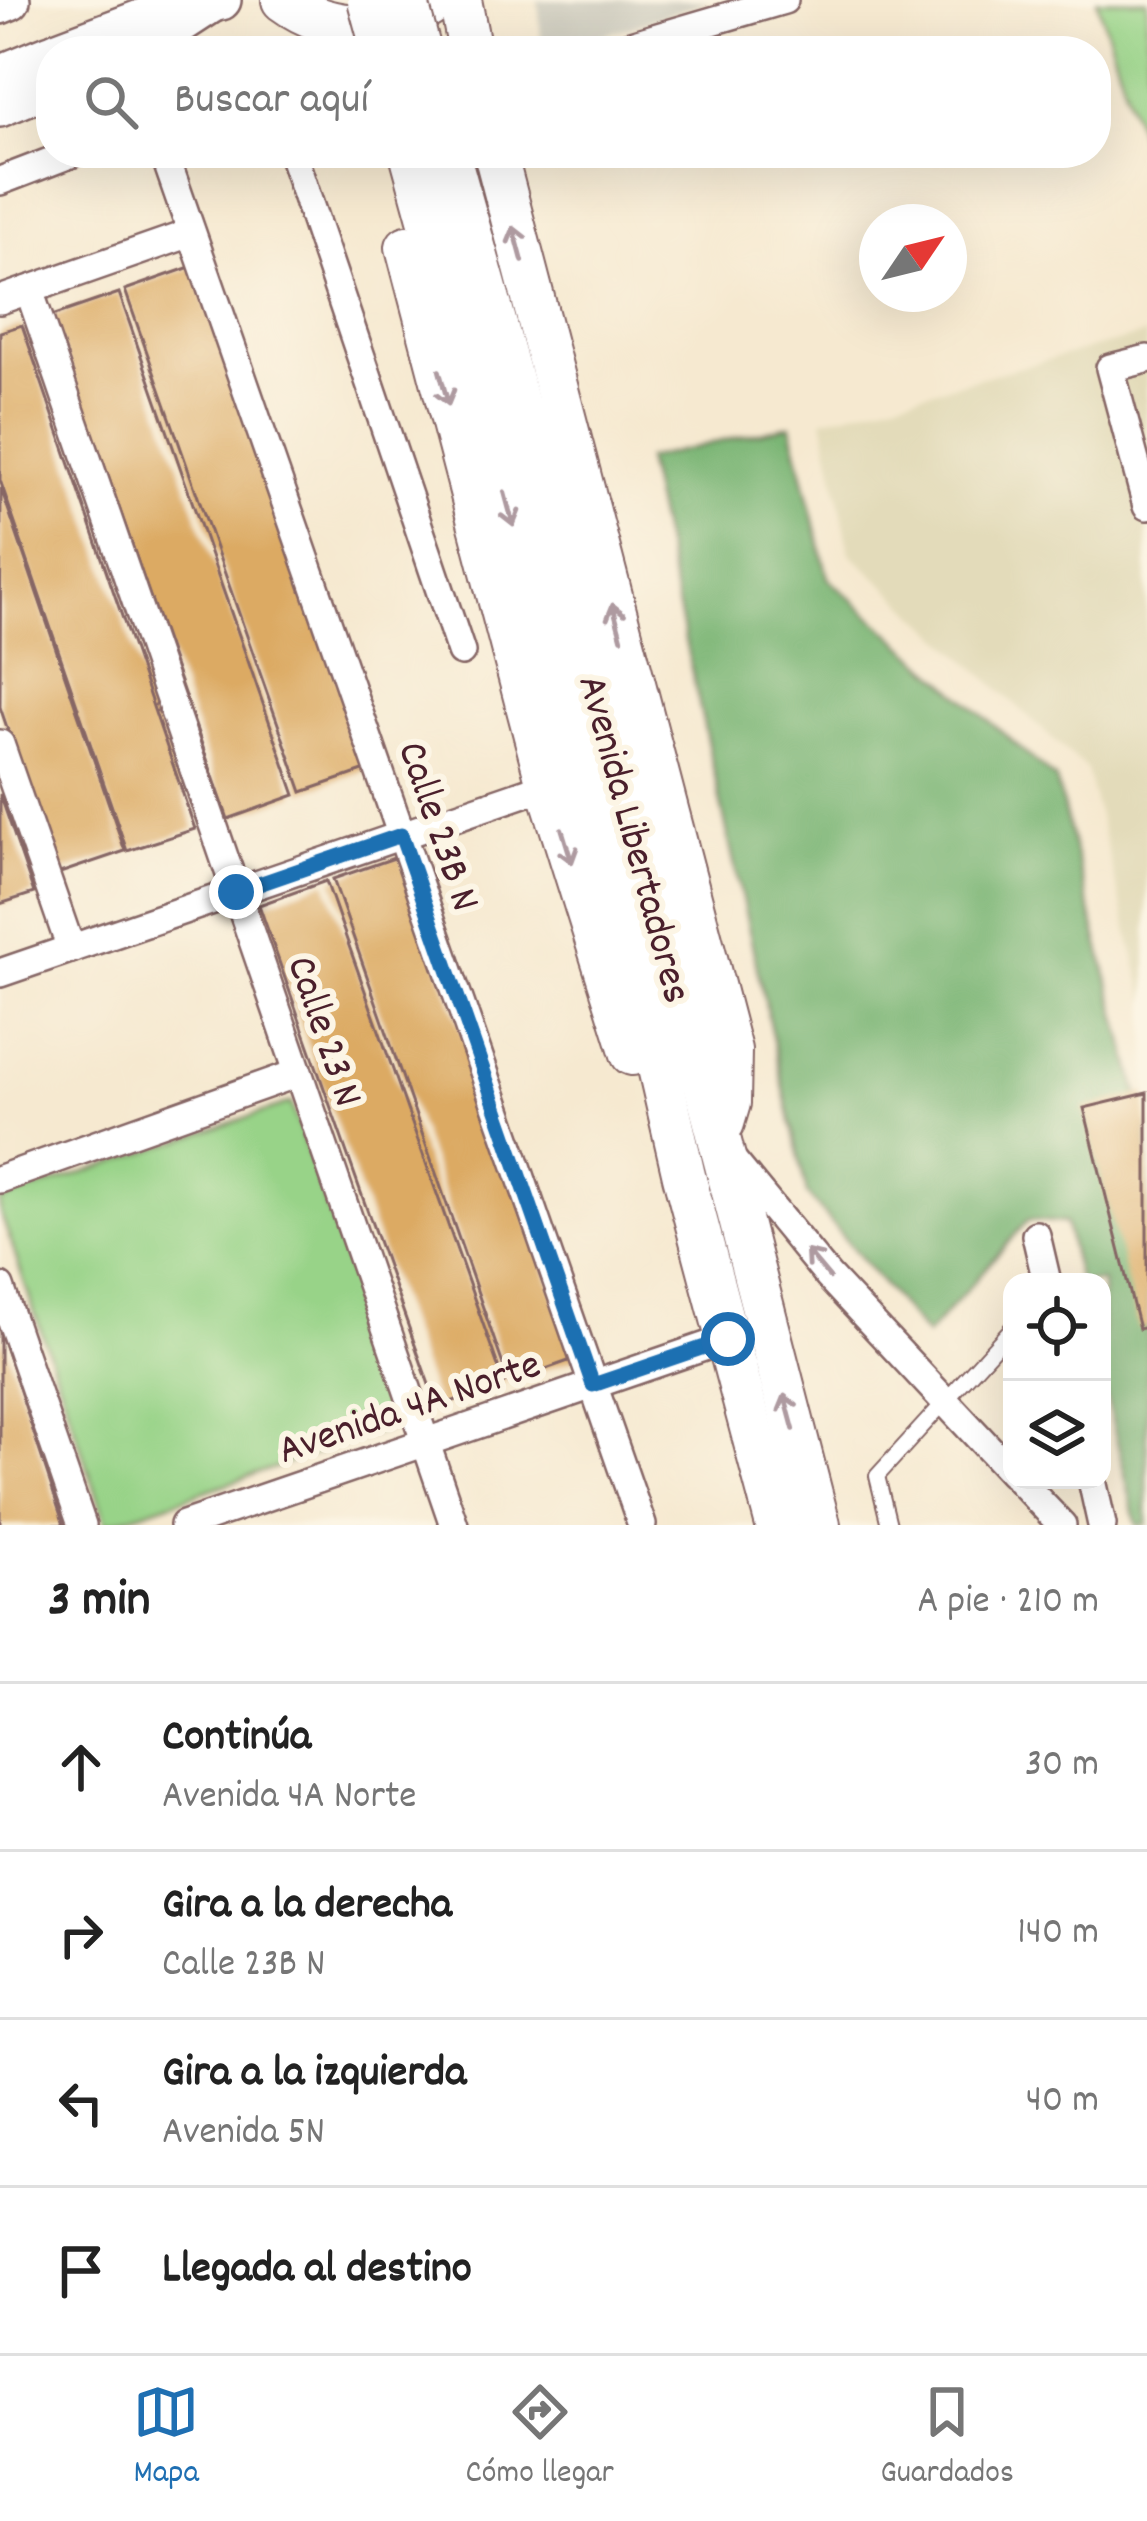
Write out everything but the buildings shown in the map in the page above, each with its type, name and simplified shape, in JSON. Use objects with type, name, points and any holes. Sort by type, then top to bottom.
[{"type":"main road","points":[[0,4],[10,0]]},
{"type":"main road","points":[[97,36],[151,16],[221,0]]},
{"type":"main road","points":[[370,0],[379,36]]},
{"type":"main road","points":[[406,0],[416,36]]},
{"type":"main road","points":[[289,5],[336,25],[380,26],[422,13],[438,0]]},
{"type":"main road","points":[[460,0],[467,36]]},
{"type":"main road","points":[[289,5],[313,36]]},
{"type":"main road","points":[[0,75],[36,60]]},
{"type":"main road","points":[[387,168],[548,784],[620,1025],[684,1176]]},
{"type":"main road","name":"Avenida Libertadores","points":[[415,168],[659,985],[717,1142],[819,1525]]},
{"type":"main road","name":"Avenida Libertadores","points":[[452,168],[659,985],[684,1176],[777,1525]]},
{"type":"main road","points":[[498,168],[730,1050],[729,1102],[717,1142]]},
{"type":"street","points":[[166,36],[221,0]]},
{"type":"street","points":[[661,36],[784,0]]},
{"type":"street","points":[[0,110],[36,95]]},
{"type":"street","points":[[0,181],[36,167]]},
{"type":"street","name":"Calle 23B N","points":[[169,168],[642,1525]]},
{"type":"street","points":[[297,168],[461,652]]},
{"type":"street","points":[[0,300],[191,233]]},
{"type":"street","name":"Calle 23 N","points":[[28,290],[454,1525]]},
{"type":"street","points":[[1147,358],[1110,368],[1147,506]]},
{"type":"street","points":[[0,743],[71,949]]},
{"type":"street","points":[[0,974],[548,784]]},
{"type":"street","points":[[0,1179],[298,1073]]},
{"type":"street","points":[[717,1142],[828,1276],[1003,1464]]},
{"type":"street","points":[[1036,1235],[1045,1273]]},
{"type":"street","points":[[0,1287],[82,1525]]},
{"type":"street","name":"Avenida 4A Norte","points":[[184,1525],[263,1512],[425,1442],[728,1339]]},
{"type":"street","points":[[1028,1489],[1062,1525]]},
{"type":"street","points":[[1094,1489],[1102,1525]]},
{"type":"lane","points":[[889,1525],[877,1476],[1003,1338]]},
{"type":"shaded area","points":[[538,0],[710,0],[601,36],[541,36]]},
{"type":"shaded area","points":[[1147,334],[1147,1004],[1086,769],[850,553],[823,419]]},
{"type":"green space","points":[[1097,0],[1147,0],[1147,159],[1111,36]]},
{"type":"green space","points":[[791,425],[828,578],[1056,780],[1147,1128],[1147,1525],[1137,1525],[1111,1417],[1111,1273],[1077,1273],[1065,1223],[1028,1220],[926,1336],[807,1194],[645,459]]},
{"type":"green space","points":[[291,1103],[402,1425],[107,1524],[0,1201]]},
{"type":"route","points":[[236,892],[401,835],[593,1385],[728,1339]]}]
